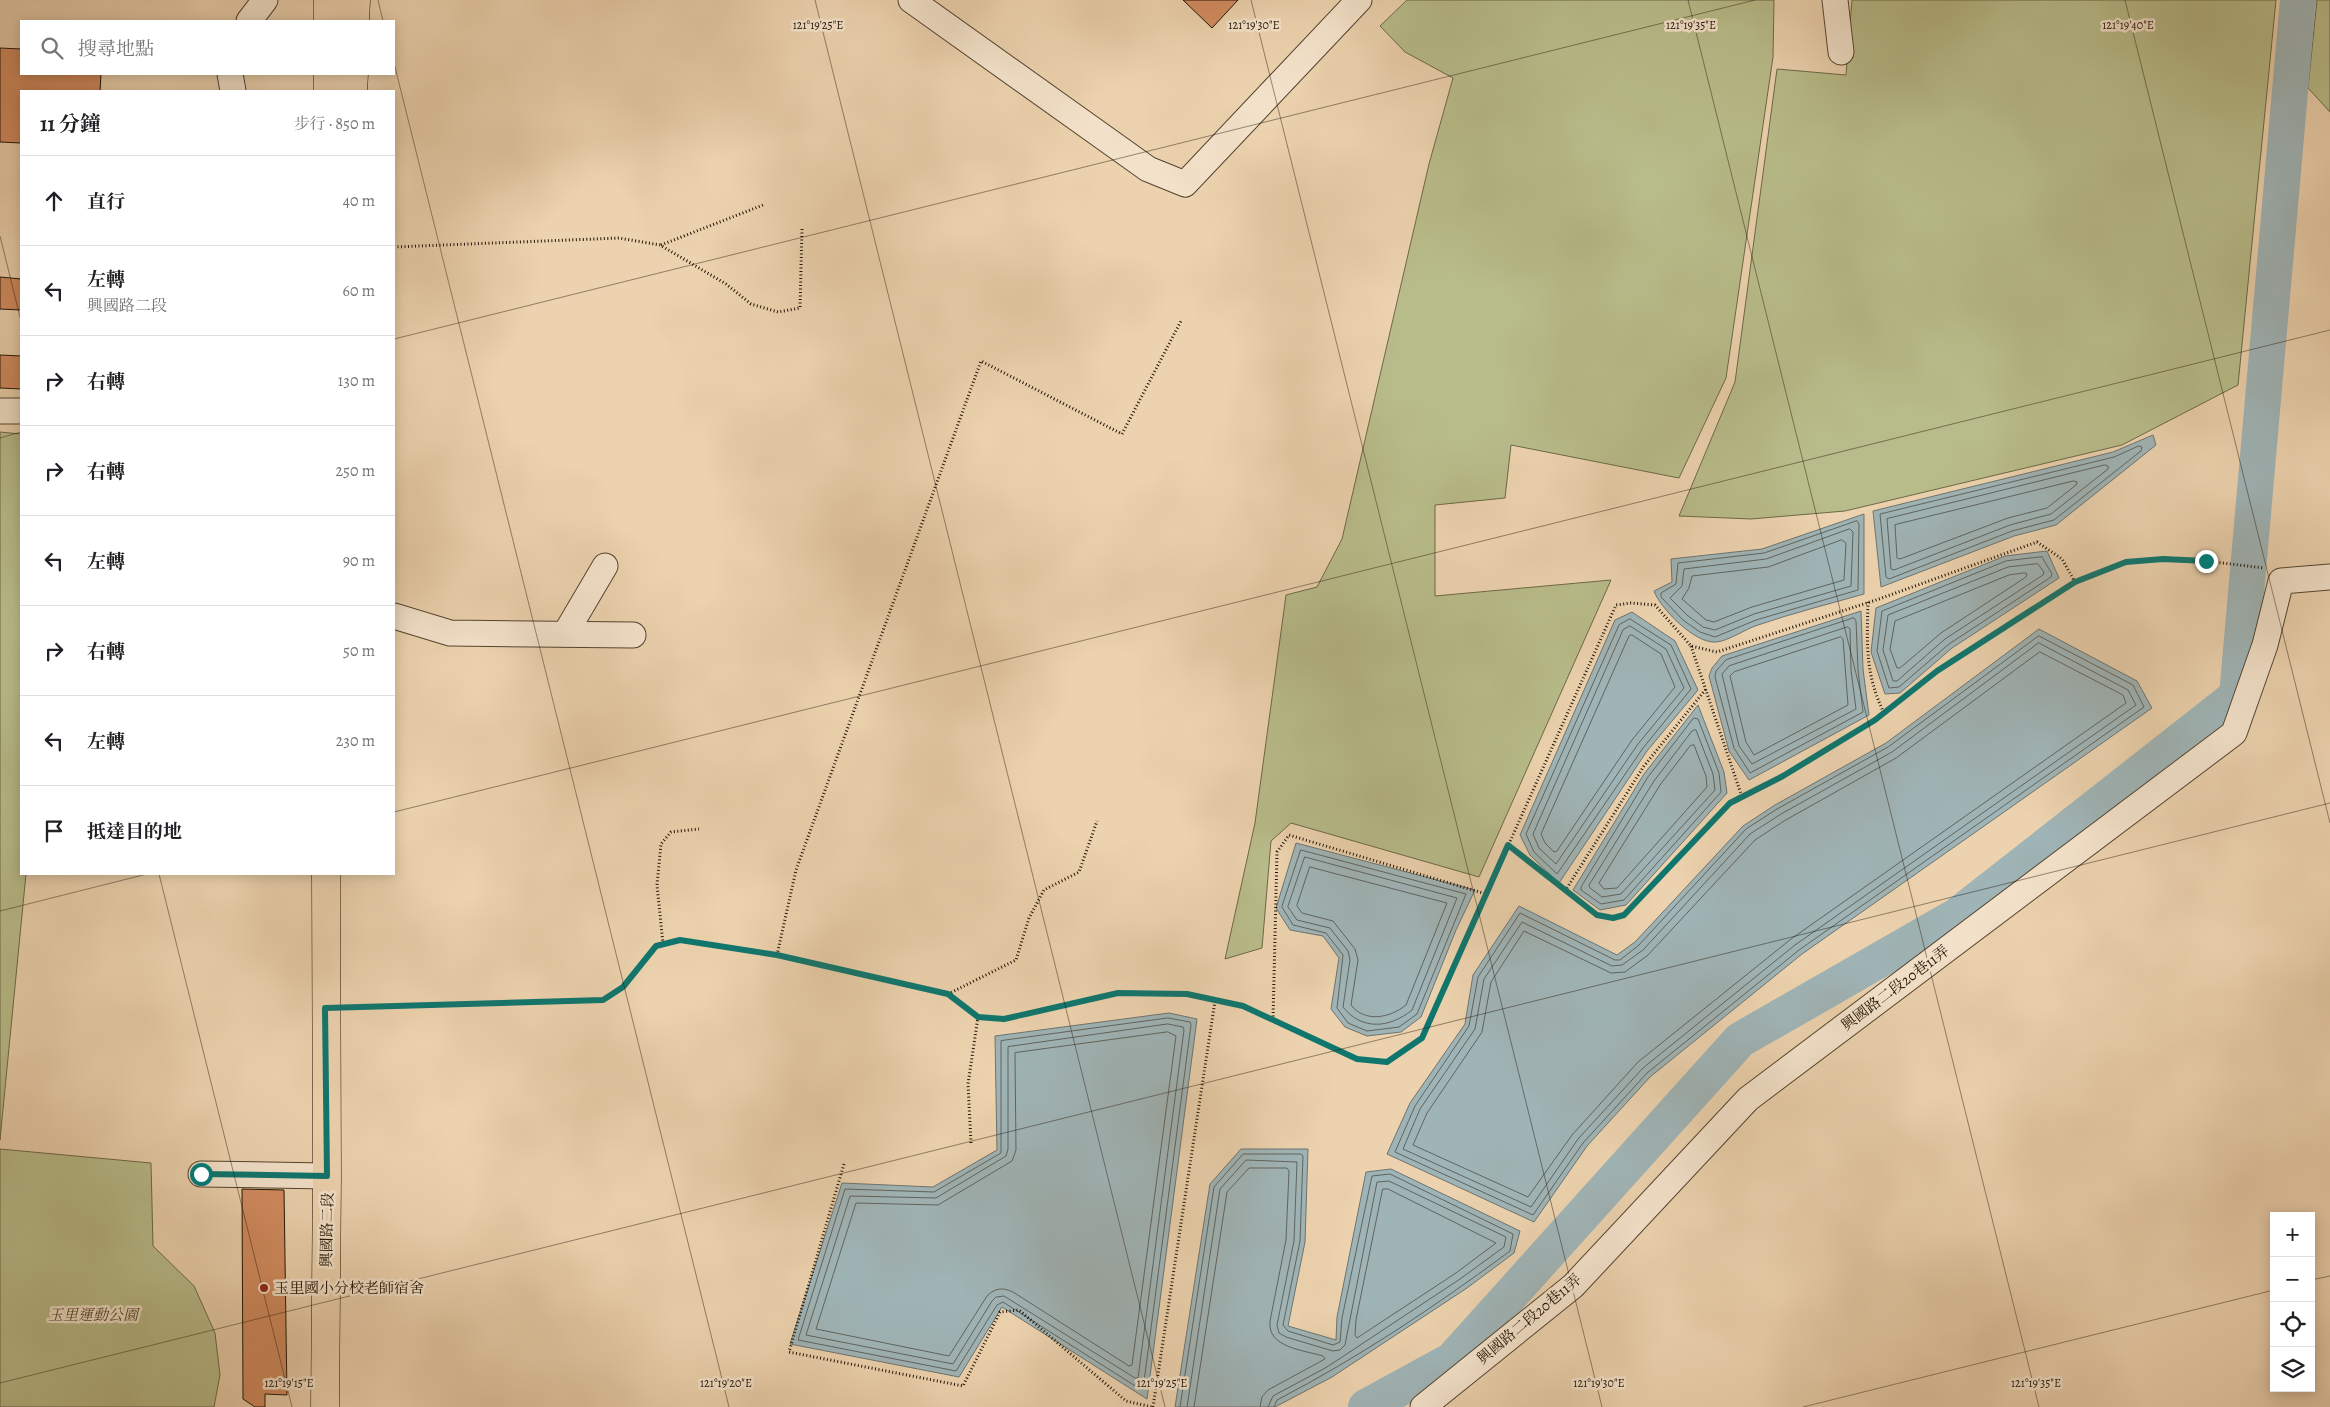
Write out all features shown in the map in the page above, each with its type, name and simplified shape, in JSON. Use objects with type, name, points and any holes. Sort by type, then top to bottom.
[{"type":"main road","points":[[328,0],[328,20]]},
{"type":"main road","points":[[355,20],[356,0]]},
{"type":"main road","points":[[328,75],[328,90]]},
{"type":"main road","points":[[353,90],[354,75]]},
{"type":"main road","name":"興國路二段","points":[[325,1407],[327,1176],[326,875]]},
{"type":"main road","name":"興國路二段","points":[[343,1407],[345,1176],[344,875]]},
{"type":"lane","points":[[250,20],[265,0]]},
{"type":"lane","points":[[911,0],[1148,169],[1185,184],[1359,0]]},
{"type":"lane","points":[[1835,0],[1841,52]]},
{"type":"lane","points":[[230,75],[233,90]]},
{"type":"lane","points":[[0,411],[20,411]]},
{"type":"lane","points":[[565,634],[605,566]]},
{"type":"lane","name":"興國路二段20巷11弄","points":[[1424,1407],[1573,1286],[1748,1099],[2234,733],[2265,645],[2281,581],[2330,577]]},
{"type":"lane","points":[[395,616],[450,633],[633,635]]},
{"type":"lane","points":[[201,1174],[327,1176]]},
{"type":"path","points":[[660,246],[763,205]]},
{"type":"path","points":[[395,247],[619,238],[660,246],[726,284],[751,304],[778,312],[800,308],[802,229]]},
{"type":"path","points":[[777,955],[796,870],[981,361],[1122,434],[1182,321]]},
{"type":"path","points":[[1691,646],[1717,652],[1868,602],[2037,542],[2062,559],[2075,582]]},
{"type":"path","points":[[1508,845],[1597,915],[1613,918],[1624,915],[1730,803],[1783,776],[1884,713],[1937,671],[2075,582],[2126,562],[2163,559],[2264,567]]},
{"type":"path","points":[[1868,602],[1867,652],[1873,690],[1884,713]]},
{"type":"path","points":[[344,1007],[603,1000],[623,987],[656,946],[680,940],[777,955],[948,994],[978,1017],[1004,1019],[1118,993],[1187,994],[1243,1006],[1357,1059],[1387,1062],[1422,1038],[1616,605],[1631,603],[1655,605],[1691,646],[1742,797]]},
{"type":"path","points":[[1565,891],[1644,766],[1706,689]]},
{"type":"path","points":[[948,994],[1016,960],[1029,918],[1044,890],[1079,872],[1097,821]]},
{"type":"path","points":[[663,944],[657,885],[661,844],[671,832],[699,829]]},
{"type":"path","points":[[1273,1020],[1277,852],[1288,835],[1486,894]]},
{"type":"path","points":[[844,1164],[789,1352],[963,1386],[1000,1312],[1019,1310],[1126,1401],[1152,1407],[1215,1001]]},
{"type":"path","points":[[971,1143],[968,1084],[978,1017]]},
{"type":"green space","points":[[1407,0],[1774,0],[1773,57],[1726,378],[1679,478],[1511,445],[1505,498],[1435,505],[1435,596],[1611,580],[1479,877],[1291,823],[1271,841],[1262,948],[1225,959],[1255,823],[1286,595],[1317,587],[1342,539],[1429,164],[1453,78],[1405,52],[1380,26]]},
{"type":"green space","points":[[1852,0],[2276,0],[2238,385],[2122,445],[1845,511],[1751,519],[1679,516],[1735,382],[1777,69],[1846,75]]},
{"type":"green space","points":[[2317,0],[2330,0],[2330,112],[2308,88]]},
{"type":"green space","points":[[0,432],[20,434],[20,875],[26,875],[0,1140]]},
{"type":"green space","name":"玉里運動公園","points":[[0,1149],[151,1163],[153,1246],[194,1286],[215,1333],[220,1375],[214,1407],[0,1407]]},
{"type":"water","points":[[2153,435],[2156,445],[2056,525],[2014,536],[1881,587],[1873,511],[2113,452]]},
{"type":"water","points":[[1864,514],[1864,594],[1771,621],[1716,642],[1698,637],[1679,624],[1663,606],[1654,591],[1672,582],[1671,559],[1762,549]]},
{"type":"water","points":[[2047,551],[2059,578],[1952,648],[1900,693],[1885,694],[1871,652],[1876,608],[2005,556]]},
{"type":"water","points":[[1861,611],[1863,669],[1869,715],[1749,780],[1729,751],[1709,676],[1712,668],[1722,656]]},
{"type":"water","points":[[1632,612],[1675,641],[1698,690],[1647,751],[1559,883],[1530,855],[1520,835],[1615,620]]},
{"type":"water","points":[[2039,629],[2137,681],[2152,708],[1802,954],[1650,1077],[1587,1146],[1534,1222],[1387,1154],[1410,1103],[1465,1024],[1473,975],[1519,906],[1617,955],[1635,942],[1743,826],[1775,805],[1886,743]]},
{"type":"water","points":[[1698,705],[1724,772],[1727,793],[1626,905],[1600,910],[1573,890],[1644,774]]},
{"type":"water","points":[[1296,843],[1475,890],[1456,930],[1421,1017],[1401,1032],[1367,1036],[1345,1027],[1331,1009],[1339,958],[1323,936],[1290,930],[1276,908]]},
{"type":"water","points":[[1169,1013],[1197,1019],[1147,1399],[1002,1307],[959,1377],[790,1344],[842,1183],[933,1187],[997,1150],[995,1036]]},
{"type":"water","points":[[1241,1149],[1308,1149],[1305,1242],[1288,1326],[1336,1340],[1337,1317],[1366,1172],[1391,1169],[1520,1231],[1514,1253],[1467,1288],[1332,1377],[1275,1407],[1175,1407],[1210,1184]]},
{"type":"building","points":[[1183,0],[1238,0],[1212,28]]},
{"type":"building","points":[[0,48],[20,49],[20,75],[101,75],[100,90],[20,90],[20,143],[0,142]]},
{"type":"building","points":[[0,277],[20,279],[20,310],[0,309]]},
{"type":"building","points":[[0,355],[20,356],[20,389],[0,388]]},
{"type":"building","name":"玉里國小分校老師宿舍","points":[[242,1189],[284,1190],[287,1395],[265,1394],[265,1407],[255,1407],[243,1399]]},
{"type":"waterway","points":[[1366,1407],[1452,1360],[1740,1040],[1958,915],[2237,696],[2298,0]]},
{"type":"place","name":"玉里國小分校老師宿舍","points":[[264,1288]]},
{"type":"route","points":[[201,1174],[327,1176],[325,1008],[603,1000],[623,987],[656,946],[680,940],[777,955],[948,994],[978,1017],[1004,1019],[1118,993],[1187,994],[1243,1006],[1357,1059],[1387,1062],[1422,1038],[1508,845],[1597,915],[1613,918],[1624,915],[1672,862],[1730,803],[1783,776],[1875,720],[1937,671],[2075,582],[2126,562],[2163,559],[2206,561]]}]
